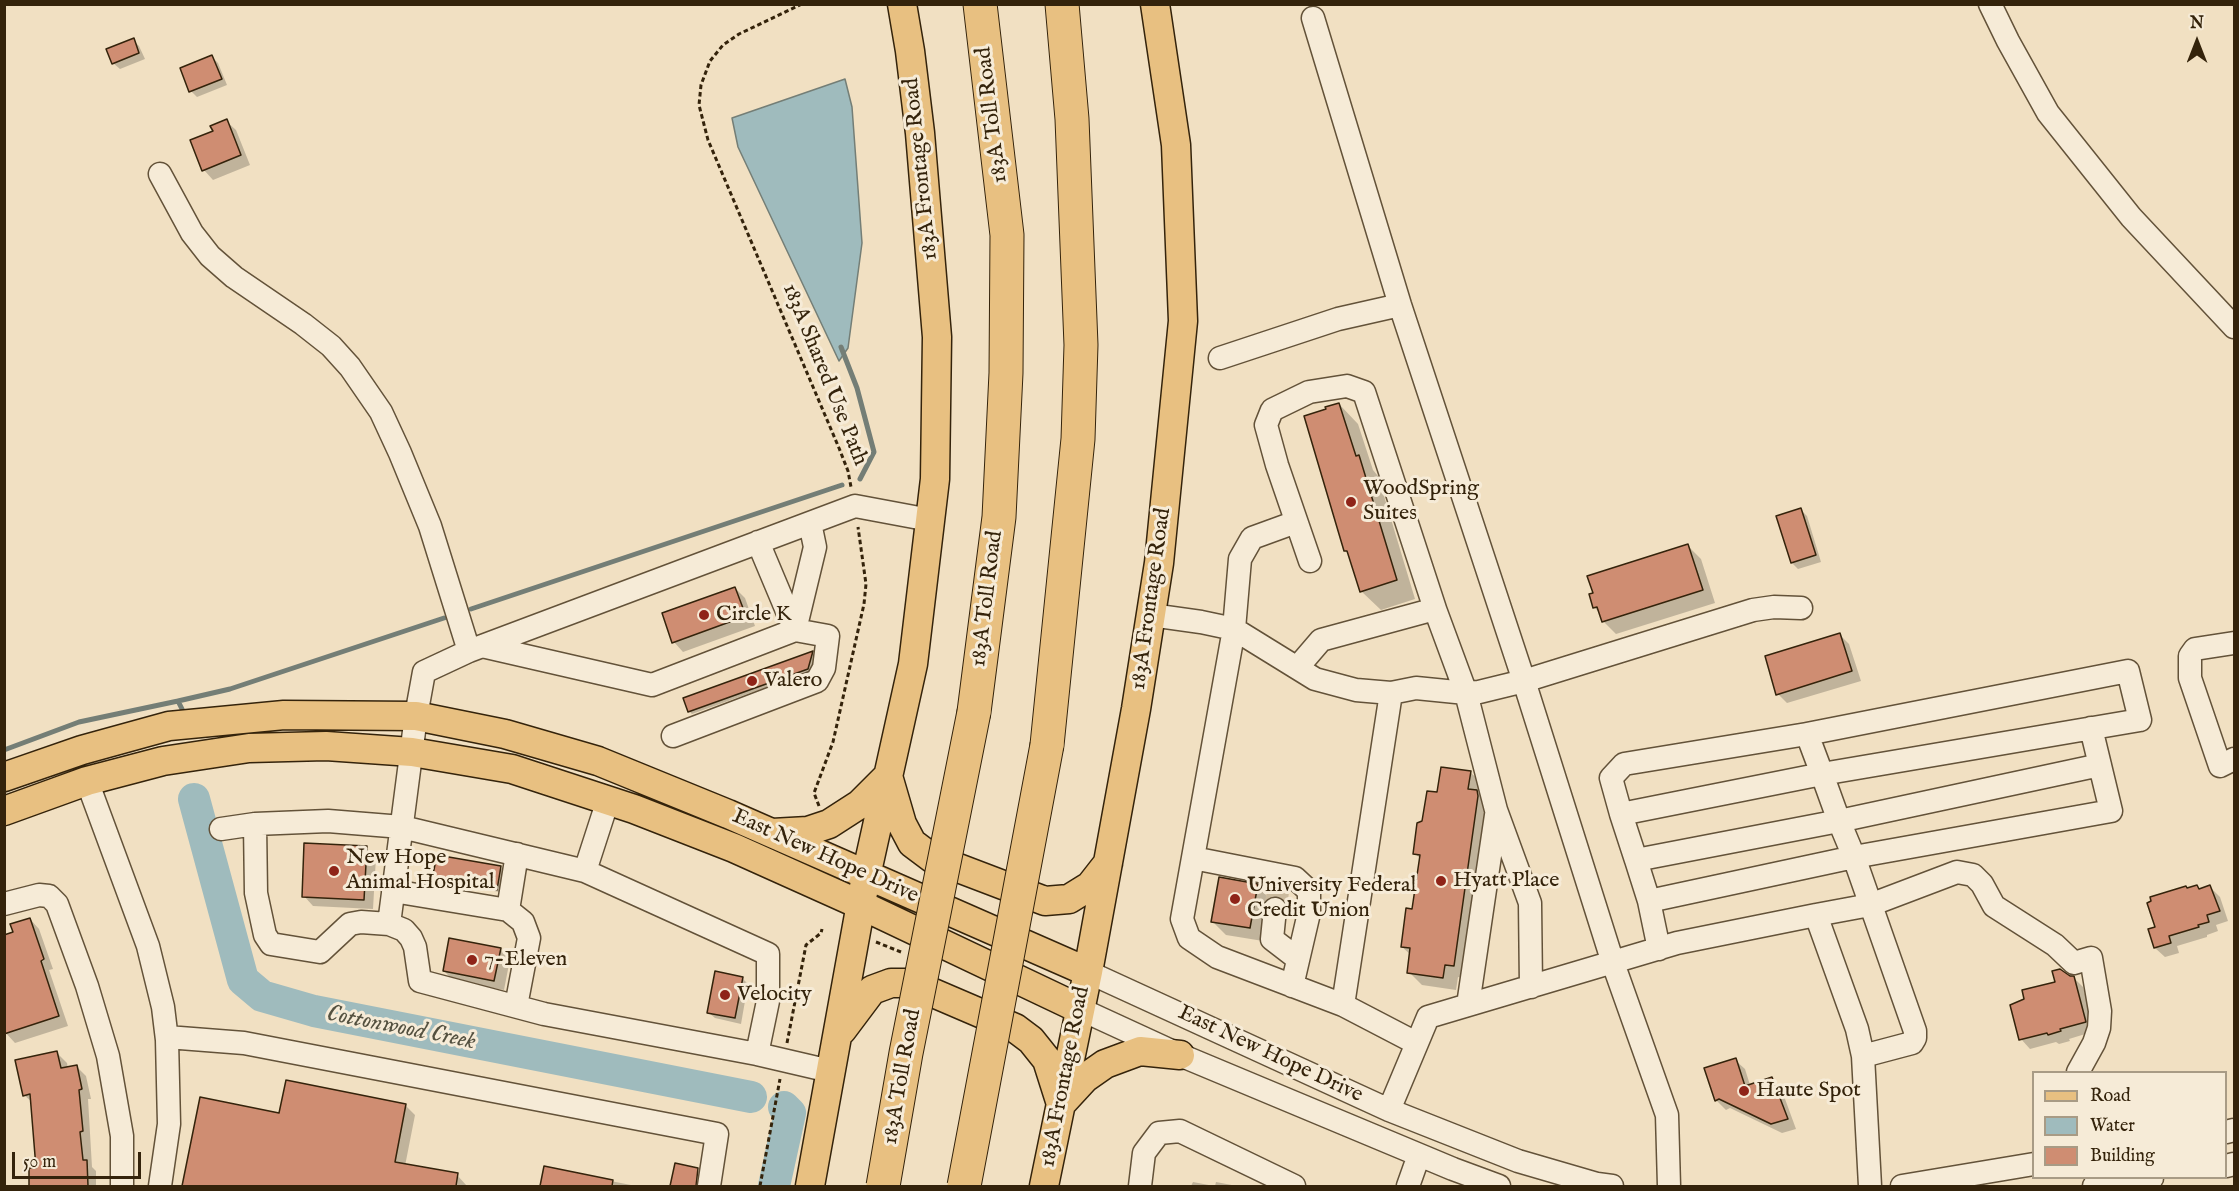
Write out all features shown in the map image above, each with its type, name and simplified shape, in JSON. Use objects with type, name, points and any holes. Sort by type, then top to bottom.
[{"type":"highway","name":"183A Toll Road","points":[[883,1186],[906,1053],[974,711],[999,517],[1006,373],[1007,235],[980,4]]},
{"type":"highway","points":[[964,1186],[1047,745],[1078,439],[1080,357],[1072,119],[1062,4]]},
{"type":"main road","name":"183A Frontage Road","points":[[810,1186],[866,876],[913,664],[934,478],[938,337],[920,134],[902,4]]},
{"type":"main road","name":"183A Frontage Road","points":[[1044,1186],[1088,972],[1160,563],[1183,321],[1176,145],[1155,4]]},
{"type":"main road","name":"East New Hope Drive","points":[[4,777],[82,750],[169,726],[284,715],[416,716],[505,734],[598,760],[1088,972]]},
{"type":"main road","name":"East New Hope Drive","points":[[4,811],[87,781],[163,760],[249,748],[326,746],[412,752],[462,760],[512,770],[608,800],[734,848],[861,905],[1080,1009]]},
{"type":"main road","points":[[770,833],[808,831],[829,824],[860,804],[888,776],[902,824],[912,843],[932,858],[1045,902],[1069,898],[1090,886],[1108,863]]},
{"type":"main road","points":[[837,1036],[872,990],[891,984],[910,984],[1015,1028],[1031,1040],[1047,1059],[1061,1104]]},
{"type":"main road","points":[[1061,1104],[1085,1078],[1105,1064],[1140,1052],[1180,1055]]},
{"type":"street","points":[[1990,4],[2048,113],[2132,217],[2235,327]]},
{"type":"street","points":[[1313,18],[1400,305],[1524,681],[1613,963],[1667,1115],[1669,1186]]},
{"type":"street","points":[[160,174],[192,233],[210,256],[234,277],[331,346],[350,367],[381,412],[430,526],[476,649]]},
{"type":"street","points":[[1220,358],[1338,319],[1400,305]]},
{"type":"street","points":[[1310,561],[1277,465],[1266,425],[1272,410],[1309,392],[1347,386],[1364,392],[1435,609],[1466,693],[1497,810],[1530,903],[1531,987]]},
{"type":"street","points":[[389,924],[416,716],[424,672],[476,649],[855,506],[930,520]]},
{"type":"street","points":[[1296,522],[1252,538],[1240,559],[1234,629],[1182,919],[1189,938],[1217,957],[1343,1005],[1416,1043]]},
{"type":"street","points":[[795,630],[815,547],[810,523]]},
{"type":"street","points":[[758,542],[795,630]]},
{"type":"street","points":[[1151,615],[1234,629],[1316,679],[1356,690],[1391,693],[1416,688],[1466,693],[1524,681],[1753,610],[1774,607],[1801,608]]},
{"type":"street","points":[[1297,668],[1321,639],[1435,609]]},
{"type":"street","points":[[476,649],[652,685],[795,630],[828,636],[824,669],[817,681],[673,736]]},
{"type":"street","points":[[2235,643],[2195,649],[2190,656],[2190,678],[2220,766],[2235,759]]},
{"type":"street","points":[[1621,814],[1822,774],[2140,720],[2128,671],[1807,734],[1624,764],[1611,778],[1621,814],[1649,901],[1659,949]]},
{"type":"street","points":[[1343,1005],[1391,693]]},
{"type":"street","points":[[1649,901],[1854,857],[2111,811],[2091,728]]},
{"type":"street","points":[[1807,734],[1854,857],[1913,1024],[1915,1038],[1912,1043],[1863,1056]]},
{"type":"street","points":[[1636,860],[2100,765]]},
{"type":"street","points":[[87,781],[148,946],[163,1007],[167,1037],[169,1124],[160,1186]]},
{"type":"street","points":[[585,871],[608,800]]},
{"type":"street","points":[[1468,1005],[1497,810]]},
{"type":"street","points":[[221,829],[255,824],[328,820],[402,826],[585,871],[768,954],[768,1001],[757,1054]]},
{"type":"street","points":[[255,824],[256,893],[265,935],[271,944],[320,952],[350,924],[361,922],[389,924],[404,930],[411,938],[415,947],[420,981],[544,1014],[757,1054],[830,1071]]},
{"type":"street","points":[[508,910],[517,854]]},
{"type":"street","points":[[1193,858],[1278,892]]},
{"type":"street","points":[[1389,1110],[1428,1017],[1659,949],[1870,905],[1957,872],[1973,875],[1982,884],[1994,906],[2055,945],[2074,963],[2091,958],[2100,1011],[2099,1028],[2094,1043],[2079,1071]]},
{"type":"street","points":[[1292,986],[1310,913],[1310,891],[1295,878],[1278,892],[1272,939],[1298,959]]},
{"type":"street","points":[[393,891],[508,910],[523,922],[530,938],[516,1006]]},
{"type":"street","points":[[4,904],[39,895],[49,896],[57,904],[87,986],[108,1056],[122,1136],[122,1186]]},
{"type":"street","points":[[1816,915],[1857,1029],[1863,1056],[1870,1186]]},
{"type":"street","name":"East New Hope Drive","points":[[1088,972],[1389,1110],[1518,1161],[1597,1184],[1612,1186]]},
{"type":"street","name":"East New Hope Drive","points":[[1080,1009],[1180,1055],[1499,1186]]},
{"type":"street","points":[[167,1037],[244,1043],[717,1134],[709,1186]]},
{"type":"street","points":[[1140,1186],[1144,1153],[1159,1133],[1180,1131],[1294,1186]]},
{"type":"street","points":[[1408,1186],[1419,1155]]},
{"type":"street","points":[[1902,1186],[2032,1164]]},
{"type":"street","points":[[2094,1186],[2145,1179]]},
{"type":"path","name":"183A Shared Use Path","points":[[802,4],[739,34],[723,45],[710,61],[701,85],[699,105],[708,140],[848,471],[855,506],[866,584],[864,604],[833,742],[814,793],[820,808]]},
{"type":"water","points":[[845,79],[852,107],[862,243],[848,348],[839,361],[738,147],[732,118]]},
{"type":"building","points":[[134,38],[139,53],[112,64],[106,49]]},
{"type":"building","points":[[212,55],[222,79],[189,92],[180,68]]},
{"type":"building","points":[[227,119],[241,155],[202,171],[190,140],[213,131],[210,126]]},
{"type":"building","name":"WoodSpring Suites","points":[[1339,403],[1356,456],[1359,455],[1397,580],[1360,592],[1347,551],[1344,551],[1304,416]]},
{"type":"building","points":[[1801,508],[1816,555],[1791,563],[1776,516]]},
{"type":"building","points":[[1688,544],[1703,590],[1602,622],[1597,607],[1593,608],[1589,594],[1593,593],[1587,576]]},
{"type":"building","name":"Circle K","points":[[735,587],[746,616],[672,643],[662,613]]},
{"type":"building","points":[[1840,633],[1852,671],[1776,695],[1765,656]]},
{"type":"building","name":"Valero","points":[[813,651],[808,669],[688,712],[683,698]]},
{"type":"building","name":"Hyatt Place","points":[[1441,767],[1471,771],[1468,789],[1477,790],[1478,796],[1454,966],[1445,965],[1443,978],[1407,973],[1410,948],[1401,947],[1406,908],[1412,909],[1420,855],[1413,854],[1417,823],[1422,821],[1427,791],[1437,792]]},
{"type":"building","name":"New Hope Animal Hospital","points":[[304,843],[367,846],[364,900],[302,897]]},
{"type":"building","name":"7-Eleven","points":[[437,855],[501,866],[497,890],[432,879]]},
{"type":"building","name":"University Federal Credit Union","points":[[1219,877],[1258,884],[1250,928],[1211,922]]},
{"type":"building","points":[[2197,885],[2199,889],[2210,885],[2220,911],[2207,915],[2209,922],[2169,936],[2171,943],[2154,948],[2148,929],[2155,927],[2147,903],[2151,901],[2150,897]]},
{"type":"building","points":[[30,918],[59,1016],[4,1034],[4,935],[13,932],[10,924]]},
{"type":"building","name":"7-Eleven","points":[[449,938],[501,948],[494,981],[443,971]]},
{"type":"building","points":[[2060,969],[2074,976],[2086,1022],[2048,1035],[2047,1033],[2019,1040],[2010,1005],[2024,999],[2022,990],[2055,982],[2052,971]]},
{"type":"building","name":"Velocity","points":[[715,971],[743,977],[735,1018],[707,1013]]},
{"type":"building","points":[[57,1051],[61,1068],[77,1065],[82,1089],[79,1090],[83,1131],[80,1132],[83,1160],[87,1160],[88,1186],[29,1186],[29,1168],[36,1168],[30,1094],[23,1096],[15,1060]]},
{"type":"building","name":"Haute Spot","points":[[1736,1058],[1745,1086],[1772,1077],[1788,1119],[1771,1124],[1719,1099],[1715,1101],[1704,1068]]},
{"type":"building","points":[[286,1080],[406,1104],[395,1162],[458,1173],[456,1186],[182,1186],[200,1097],[279,1113]]},
{"type":"building","points":[[675,1163],[698,1168],[696,1186],[670,1186]]},
{"type":"building","points":[[544,1166],[613,1180],[612,1186],[540,1186]]},
{"type":"waterway","points":[[841,347],[857,388],[874,452],[860,479]]},
{"type":"waterway","points":[[471,609],[842,485]]},
{"type":"waterway","points":[[178,701],[230,689],[444,618]]},
{"type":"waterway","name":"Cottonwood Creek","points":[[4,750],[79,722],[178,701],[182,709]]},
{"type":"waterway","name":"Cottonwood Creek","points":[[194,799],[243,980],[262,996],[314,1011],[751,1097]]},
{"type":"waterway","name":"Cottonwood Creek","points":[[774,1186],[790,1113],[784,1107]]},
{"type":"tunnel","points":[[1275,909],[1278,892]]},
{"type":"place","name":"WoodSpring Suites","points":[[1351,502]]},
{"type":"place","name":"Circle K","points":[[704,615]]},
{"type":"place","name":"Valero","points":[[752,681]]},
{"type":"place","name":"New Hope Animal Hospital","points":[[334,871]]},
{"type":"place","name":"Hyatt Place","points":[[1441,881]]},
{"type":"place","name":"University Federal Credit Union","points":[[1235,899]]},
{"type":"place","name":"7-Eleven","points":[[472,960]]},
{"type":"place","name":"Velocity","points":[[725,995]]},
{"type":"place","name":"Haute Spot","points":[[1744,1091]]}]
